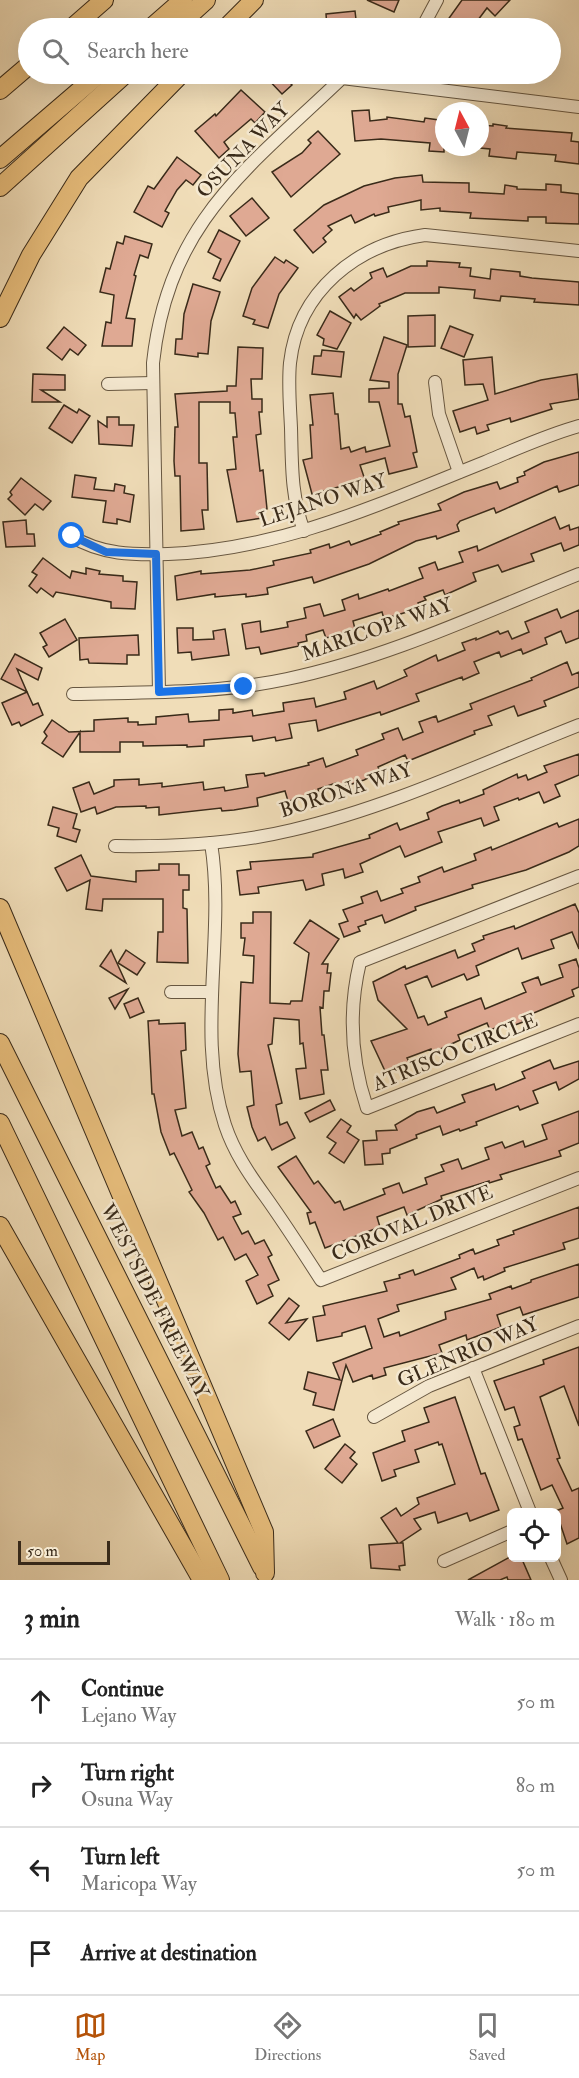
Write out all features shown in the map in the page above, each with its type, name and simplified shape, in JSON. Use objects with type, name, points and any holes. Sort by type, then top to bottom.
[{"type":"highway","points":[[83,18],[104,0]]},
{"type":"highway","points":[[162,18],[183,0]]},
{"type":"highway","points":[[186,18],[206,0]]},
{"type":"highway","points":[[236,18],[254,0]]},
{"type":"highway","points":[[0,90],[18,75]]},
{"type":"highway","points":[[0,159],[87,84]]},
{"type":"highway","points":[[0,187],[114,84]]},
{"type":"highway","points":[[0,318],[31,255],[79,177],[171,84]]},
{"type":"highway","points":[[0,908],[264,1532],[267,1576]]},
{"type":"highway","points":[[0,940],[55,1042]]},
{"type":"highway","name":"WESTSIDE FREEWAY","points":[[0,1042],[267,1576]]},
{"type":"highway","points":[[0,1123],[219,1580]]},
{"type":"highway","points":[[0,1226],[202,1580]]},
{"type":"street","points":[[427,18],[437,0]]},
{"type":"street","name":"OSUNA WAY","points":[[159,692],[153,383],[156,334],[168,288],[192,236],[214,204],[336,84]]},
{"type":"street","name":"OSUNA WAY","points":[[437,84],[579,107]]},
{"type":"street","points":[[304,531],[292,487],[290,362],[297,333],[305,314],[328,281],[359,256],[376,247],[405,238],[425,235],[579,251]]},
{"type":"street","points":[[435,382],[439,414],[459,472]]},
{"type":"street","points":[[108,384],[153,383]]},
{"type":"street","name":"LEJANO WAY","points":[[72,536],[106,552],[156,554],[226,548],[304,531],[579,426]]},
{"type":"street","name":"MARICOPA WAY","points":[[73,694],[244,687],[328,670],[368,657],[579,574]]},
{"type":"street","name":"BORONA WAY","points":[[115,846],[211,843],[291,830],[370,807],[579,725]]},
{"type":"street","name":"COROVAL DRIVE","points":[[211,843],[216,882],[210,992],[215,1084],[225,1127],[250,1176],[321,1280],[579,1178]]},
{"type":"street","name":"ATRISCO CIRCLE","points":[[579,876],[360,962],[352,1003],[355,1064],[367,1108],[579,1024]]},
{"type":"street","points":[[171,992],[210,992]]},
{"type":"street","name":"GLENRIO WAY","points":[[374,1417],[429,1386],[579,1326]]},
{"type":"street","points":[[473,1368],[528,1508]]},
{"type":"street","points":[[444,1561],[507,1532]]},
{"type":"street","points":[[552,1562],[561,1580]]},
{"type":"building","points":[[367,0],[399,0],[394,12]]},
{"type":"building","points":[[462,0],[510,0],[495,16],[487,8],[480,18],[449,18]]},
{"type":"building","points":[[355,11],[356,18],[326,18],[326,14]]},
{"type":"building","points":[[272,84],[291,84],[282,94]]},
{"type":"building","points":[[241,90],[265,112],[255,123],[251,119],[224,142],[229,149],[219,158],[195,131],[215,114],[216,116]]},
{"type":"building","points":[[369,110],[370,121],[387,119],[387,117],[424,122],[425,118],[435,119],[435,151],[429,151],[430,143],[381,139],[355,141],[352,111]]},
{"type":"building","points":[[493,124],[507,126],[506,128],[572,133],[571,141],[579,142],[579,164],[555,161],[556,155],[517,152],[516,159],[489,156],[489,126],[493,126]]},
{"type":"building","points":[[318,131],[340,154],[291,197],[272,172],[302,153],[311,143],[308,140]]},
{"type":"building","points":[[177,157],[201,175],[193,185],[186,180],[177,190],[165,211],[169,213],[162,227],[134,212],[148,186],[154,189]]},
{"type":"building","points":[[422,175],[423,182],[469,183],[469,192],[504,194],[505,185],[517,187],[517,189],[546,190],[546,184],[561,185],[561,192],[579,194],[579,224],[546,223],[546,217],[528,217],[528,221],[470,218],[471,213],[440,211],[440,208],[421,210],[421,200],[388,207],[389,212],[375,216],[374,214],[355,223],[351,215],[328,226],[332,230],[323,238],[326,242],[313,253],[294,230],[324,205],[364,186],[395,178]]},
{"type":"building","points":[[252,198],[269,218],[246,236],[230,216]]},
{"type":"building","points":[[219,230],[240,241],[220,281],[213,278],[221,259],[208,252]]},
{"type":"building","points":[[125,236],[152,244],[148,258],[140,255],[134,275],[136,276],[126,318],[135,319],[132,346],[102,346],[106,322],[111,323],[114,295],[100,292],[106,268],[110,269],[117,242],[123,244]]},
{"type":"building","points":[[275,257],[284,263],[286,260],[298,268],[279,294],[268,328],[253,324],[255,320],[243,316],[252,288]]},
{"type":"building","points":[[427,261],[460,263],[459,267],[471,268],[470,276],[490,279],[491,269],[520,272],[520,276],[532,278],[579,282],[579,305],[534,302],[535,299],[501,296],[500,301],[474,298],[475,290],[439,287],[439,293],[405,293],[379,304],[380,306],[361,320],[356,314],[354,318],[339,297],[351,288],[354,291],[372,278],[370,273],[383,268],[387,277],[411,266],[427,266]]},
{"type":"building","points":[[193,284],[220,292],[211,321],[208,354],[198,353],[198,357],[175,354],[176,339],[182,339],[184,314]]},
{"type":"building","points":[[330,311],[351,323],[337,349],[323,345],[324,339],[317,335]]},
{"type":"building","points":[[435,315],[435,346],[408,347],[408,316]]},
{"type":"building","points":[[450,326],[473,335],[464,357],[441,348]]},
{"type":"building","points":[[64,327],[86,345],[78,355],[70,349],[62,360],[47,348]]},
{"type":"building","points":[[384,337],[407,345],[398,374],[398,404],[402,404],[405,417],[410,416],[417,452],[413,453],[417,467],[389,474],[385,458],[360,465],[365,480],[312,494],[303,460],[312,458],[310,425],[313,425],[310,395],[333,393],[335,414],[338,414],[341,449],[349,447],[351,452],[365,447],[366,452],[390,446],[379,402],[369,402],[369,389],[389,388],[389,382],[370,380]]},
{"type":"building","points":[[238,347],[263,348],[262,379],[251,379],[252,399],[262,399],[262,412],[259,412],[261,434],[256,435],[267,509],[261,510],[262,518],[237,522],[227,470],[236,469],[233,437],[237,437],[235,413],[230,413],[230,402],[199,402],[199,463],[207,463],[208,510],[202,510],[204,529],[181,531],[180,476],[175,476],[174,461],[175,427],[178,427],[175,394],[227,391],[227,386],[236,386]]},
{"type":"building","points":[[322,350],[344,352],[341,377],[312,374],[314,356],[321,356]]},
{"type":"building","points":[[492,357],[495,394],[541,380],[577,374],[579,399],[550,404],[552,409],[511,422],[510,418],[487,425],[489,430],[477,434],[475,427],[460,432],[453,411],[488,400],[483,384],[465,385],[463,360]]},
{"type":"building","points":[[33,374],[65,375],[65,390],[41,390],[60,402],[32,402]]},
{"type":"building","points":[[64,405],[77,413],[79,409],[90,416],[72,443],[49,428]]},
{"type":"building","points":[[107,417],[119,417],[119,425],[134,425],[132,446],[99,444],[98,421],[107,427]]},
{"type":"building","points":[[579,452],[579,485],[559,492],[557,486],[496,513],[494,508],[460,521],[457,525],[459,531],[437,539],[436,536],[416,541],[369,564],[314,583],[312,577],[267,588],[268,594],[215,597],[215,594],[177,600],[175,576],[201,571],[201,574],[250,570],[274,565],[273,561],[311,553],[310,550],[329,544],[330,548],[349,541],[351,545],[381,534],[380,532],[399,524],[398,522],[441,510],[438,504],[464,492],[497,482],[500,489],[518,482],[517,478],[525,475],[524,472],[544,462]]},
{"type":"building","points":[[75,475],[96,478],[94,489],[114,491],[115,484],[125,486],[124,493],[134,495],[130,522],[117,519],[117,524],[103,522],[106,501],[72,497]]},
{"type":"building","points":[[21,478],[51,501],[43,510],[35,504],[25,515],[8,499],[12,495],[10,492]]},
{"type":"building","points":[[555,517],[560,529],[569,525],[570,530],[579,527],[579,545],[564,551],[561,543],[531,554],[534,561],[502,572],[498,565],[473,573],[476,581],[445,595],[443,590],[424,597],[426,600],[418,603],[420,608],[384,619],[382,612],[353,621],[355,629],[343,633],[326,638],[323,630],[306,635],[307,641],[298,643],[299,646],[261,654],[259,647],[246,649],[242,624],[260,621],[261,632],[288,627],[287,622],[306,618],[304,608],[320,604],[324,616],[345,610],[342,600],[358,594],[359,599],[388,589],[389,591],[423,578],[419,568],[435,562],[438,570],[463,562],[459,552],[477,546],[478,551]]},
{"type":"building","points":[[26,520],[27,534],[34,534],[35,546],[6,547],[3,522]]},
{"type":"building","points":[[43,558],[70,578],[72,571],[86,574],[86,568],[100,571],[99,574],[123,576],[123,581],[137,582],[135,609],[111,608],[111,602],[56,592],[53,597],[41,588],[37,593],[29,586],[37,575],[32,572]]},
{"type":"building","points":[[557,609],[561,618],[579,610],[579,638],[566,643],[561,631],[545,638],[547,644],[523,654],[521,649],[501,657],[499,652],[474,662],[479,673],[416,694],[419,701],[381,715],[380,712],[318,731],[316,720],[289,724],[292,738],[276,741],[275,737],[253,741],[252,736],[204,740],[204,746],[187,747],[187,745],[143,746],[143,742],[120,742],[120,752],[80,752],[80,732],[63,757],[42,743],[47,736],[44,732],[52,720],[69,732],[94,731],[94,720],[128,718],[128,722],[138,722],[138,725],[156,724],[156,717],[188,714],[189,722],[219,720],[219,710],[233,709],[233,713],[252,710],[253,716],[284,711],[283,703],[314,698],[316,707],[346,699],[344,692],[374,681],[377,689],[407,676],[404,670],[436,655],[438,661],[465,650],[462,643],[476,638],[476,640],[498,631],[500,634],[508,631],[512,639],[529,632],[525,622]]},
{"type":"building","points":[[65,619],[77,640],[49,657],[43,647],[47,645],[40,633]]},
{"type":"building","points":[[177,628],[193,628],[193,640],[214,639],[213,631],[225,629],[229,655],[192,660],[191,652],[178,653]]},
{"type":"building","points":[[138,635],[139,655],[127,655],[127,664],[89,663],[88,659],[80,660],[79,638]]},
{"type":"building","points":[[15,654],[42,668],[38,680],[17,669],[27,692],[1,679]]},
{"type":"building","points":[[567,662],[572,675],[579,672],[579,687],[544,701],[546,706],[518,716],[514,706],[488,716],[492,725],[474,731],[475,734],[408,761],[405,755],[378,767],[380,772],[364,780],[346,786],[345,783],[337,786],[336,783],[318,789],[319,794],[307,798],[288,801],[285,791],[257,798],[258,806],[234,810],[222,811],[221,808],[159,815],[159,807],[146,808],[146,806],[116,807],[97,814],[95,807],[81,812],[73,788],[89,782],[94,794],[114,786],[114,780],[139,779],[139,785],[162,783],[162,787],[203,782],[204,790],[224,787],[225,791],[248,787],[246,775],[264,773],[265,776],[309,765],[308,763],[323,758],[326,767],[358,755],[356,750],[384,739],[382,734],[398,728],[403,740],[423,732],[419,722],[436,716],[438,722],[472,709],[470,704],[532,680],[531,678]]},
{"type":"building","points":[[27,692],[33,705],[38,703],[43,715],[21,726],[19,722],[12,725],[2,703]]},
{"type":"building","points":[[579,754],[579,775],[555,785],[560,796],[544,803],[539,792],[519,800],[518,798],[494,807],[499,820],[484,826],[481,818],[438,832],[442,842],[405,857],[400,846],[360,864],[363,872],[345,878],[343,869],[322,874],[324,885],[306,890],[303,880],[258,887],[259,893],[240,895],[237,871],[251,869],[250,862],[313,857],[313,854],[370,838],[369,835],[397,823],[400,830],[429,819],[427,813],[442,806],[459,800],[460,803],[484,794],[483,790],[517,774],[518,778],[526,775],[528,780],[547,772],[544,766]]},
{"type":"building","points":[[53,807],[77,814],[73,828],[80,830],[76,842],[57,836],[59,828],[48,825]]},
{"type":"building","points":[[579,819],[579,846],[569,852],[526,870],[472,885],[473,888],[415,907],[416,910],[385,923],[382,915],[365,921],[366,924],[358,927],[360,931],[344,937],[339,924],[348,921],[343,910],[363,903],[361,897],[377,891],[381,901],[403,893],[401,889],[420,882],[418,877],[442,867],[444,872],[476,860],[474,854],[491,847],[492,850],[557,823],[559,827]]},
{"type":"building","points":[[81,855],[91,876],[136,882],[136,871],[159,870],[159,864],[179,864],[179,875],[189,875],[189,890],[183,890],[183,908],[187,909],[188,963],[157,962],[158,932],[163,932],[163,899],[103,899],[102,911],[86,909],[90,880],[67,891],[55,868]]},
{"type":"building","points":[[575,904],[579,913],[579,949],[572,932],[551,940],[554,948],[522,959],[518,948],[476,966],[479,975],[467,980],[464,974],[432,987],[427,976],[405,985],[418,1018],[424,1016],[428,1025],[447,1017],[445,1012],[481,998],[485,1009],[526,992],[522,983],[538,977],[541,985],[563,977],[559,965],[576,959],[579,968],[579,987],[572,990],[574,996],[522,1018],[523,1022],[507,1028],[506,1024],[490,1030],[487,1023],[458,1035],[460,1040],[432,1053],[431,1049],[407,1058],[410,1064],[386,1073],[371,1041],[407,1029],[378,1000],[373,982],[405,966],[406,969],[455,950],[458,958],[475,951],[472,944],[484,939],[483,936],[514,926],[515,929]]},
{"type":"building","points":[[253,912],[271,912],[270,1003],[290,1004],[291,1001],[302,1001],[309,953],[294,943],[310,920],[339,939],[322,964],[328,964],[327,973],[331,973],[329,991],[324,991],[323,1008],[320,1007],[328,1070],[321,1070],[324,1094],[300,1099],[296,1069],[306,1068],[303,1043],[300,1044],[299,1020],[274,1018],[272,1044],[268,1045],[282,1103],[276,1105],[280,1125],[287,1122],[295,1138],[272,1150],[265,1137],[258,1141],[252,1127],[247,1107],[254,1105],[251,1071],[240,1072],[238,1054],[241,982],[253,983],[254,956],[243,955],[245,938],[241,938],[241,923],[253,923]]},
{"type":"building","points":[[111,950],[126,983],[100,966]]},
{"type":"building","points":[[126,950],[145,963],[137,975],[118,963]]},
{"type":"building","points":[[128,989],[115,1009],[109,998]]},
{"type":"building","points":[[138,998],[144,1012],[130,1018],[124,1004]]},
{"type":"building","points":[[159,1020],[159,1024],[185,1023],[186,1050],[181,1051],[186,1108],[175,1110],[182,1136],[192,1132],[199,1149],[203,1147],[210,1164],[206,1166],[216,1188],[220,1186],[231,1203],[235,1201],[241,1214],[233,1217],[242,1234],[248,1231],[255,1244],[264,1240],[272,1255],[268,1257],[279,1280],[268,1285],[273,1296],[257,1304],[246,1281],[258,1275],[246,1254],[235,1260],[223,1237],[218,1240],[204,1213],[189,1192],[192,1190],[174,1153],[170,1155],[161,1132],[154,1094],[152,1094],[148,1021]]},
{"type":"building","points":[[550,1060],[554,1069],[579,1061],[579,1079],[559,1090],[556,1082],[533,1091],[538,1103],[520,1110],[518,1106],[476,1122],[477,1125],[460,1131],[459,1129],[443,1135],[440,1126],[416,1135],[417,1138],[390,1149],[390,1153],[382,1154],[383,1164],[365,1165],[363,1141],[377,1140],[376,1131],[397,1130],[395,1125],[417,1112],[434,1107],[437,1113],[465,1102],[462,1095],[494,1084],[496,1090],[525,1078],[522,1072]]},
{"type":"building","points":[[330,1100],[335,1110],[310,1122],[305,1113]]},
{"type":"building","points":[[579,1111],[579,1143],[559,1151],[561,1156],[500,1175],[502,1179],[441,1196],[442,1199],[407,1215],[404,1207],[377,1217],[380,1227],[325,1248],[315,1222],[310,1224],[307,1213],[311,1212],[278,1167],[296,1156],[314,1184],[318,1181],[335,1203],[340,1201],[344,1210],[385,1194],[383,1189],[399,1183],[403,1193],[427,1184],[425,1178],[444,1171],[441,1165],[458,1159],[462,1169],[489,1159],[485,1148],[502,1142],[505,1148],[523,1141],[525,1147],[547,1139],[542,1125]]},
{"type":"building","points":[[341,1119],[351,1126],[347,1132],[359,1140],[344,1163],[329,1153],[336,1143],[327,1137]]},
{"type":"building","points":[[579,1207],[579,1238],[563,1243],[565,1249],[504,1268],[505,1271],[484,1280],[483,1276],[478,1278],[474,1268],[451,1278],[456,1289],[397,1305],[399,1311],[378,1319],[384,1337],[399,1332],[400,1336],[446,1319],[445,1312],[491,1299],[489,1294],[511,1286],[512,1289],[579,1264],[579,1297],[523,1315],[520,1307],[497,1315],[501,1327],[467,1340],[466,1335],[439,1345],[442,1353],[384,1368],[386,1375],[373,1379],[372,1375],[353,1382],[346,1365],[334,1410],[313,1405],[316,1393],[304,1389],[308,1372],[340,1380],[333,1363],[372,1348],[365,1326],[342,1333],[342,1336],[317,1341],[313,1317],[325,1315],[323,1306],[387,1291],[384,1282],[400,1278],[399,1275],[413,1270],[415,1275],[460,1258],[459,1255],[473,1249],[475,1254],[499,1245],[497,1240],[514,1234],[513,1231]]},
{"type":"building","points":[[289,1298],[299,1306],[286,1323],[307,1319],[289,1340],[269,1323]]},
{"type":"building","points":[[579,1347],[579,1426],[564,1386],[540,1397],[560,1458],[557,1459],[572,1491],[579,1488],[579,1538],[567,1544],[561,1526],[561,1509],[563,1508],[552,1485],[541,1490],[522,1439],[518,1440],[514,1427],[520,1425],[514,1407],[505,1410],[494,1381],[544,1364],[543,1360]]},
{"type":"building","points":[[455,1397],[481,1474],[485,1473],[499,1510],[470,1521],[467,1513],[438,1523],[435,1512],[414,1519],[421,1529],[400,1543],[403,1543],[405,1565],[399,1566],[400,1570],[371,1568],[369,1545],[398,1543],[381,1518],[396,1508],[401,1516],[419,1504],[417,1498],[455,1484],[442,1444],[439,1445],[438,1442],[415,1450],[419,1462],[394,1470],[396,1476],[382,1481],[373,1453],[405,1441],[402,1431],[429,1422],[424,1408]]},
{"type":"building","points":[[333,1419],[340,1436],[314,1448],[306,1431]]},
{"type":"building","points":[[345,1444],[355,1452],[350,1458],[357,1464],[342,1483],[325,1469]]},
{"type":"building","points":[[507,1559],[507,1562],[523,1562],[531,1580],[508,1580],[507,1577],[500,1580],[468,1580]]},
{"type":"route","points":[[72,536],[89,546],[106,552],[156,554],[159,692],[244,687]]}]
